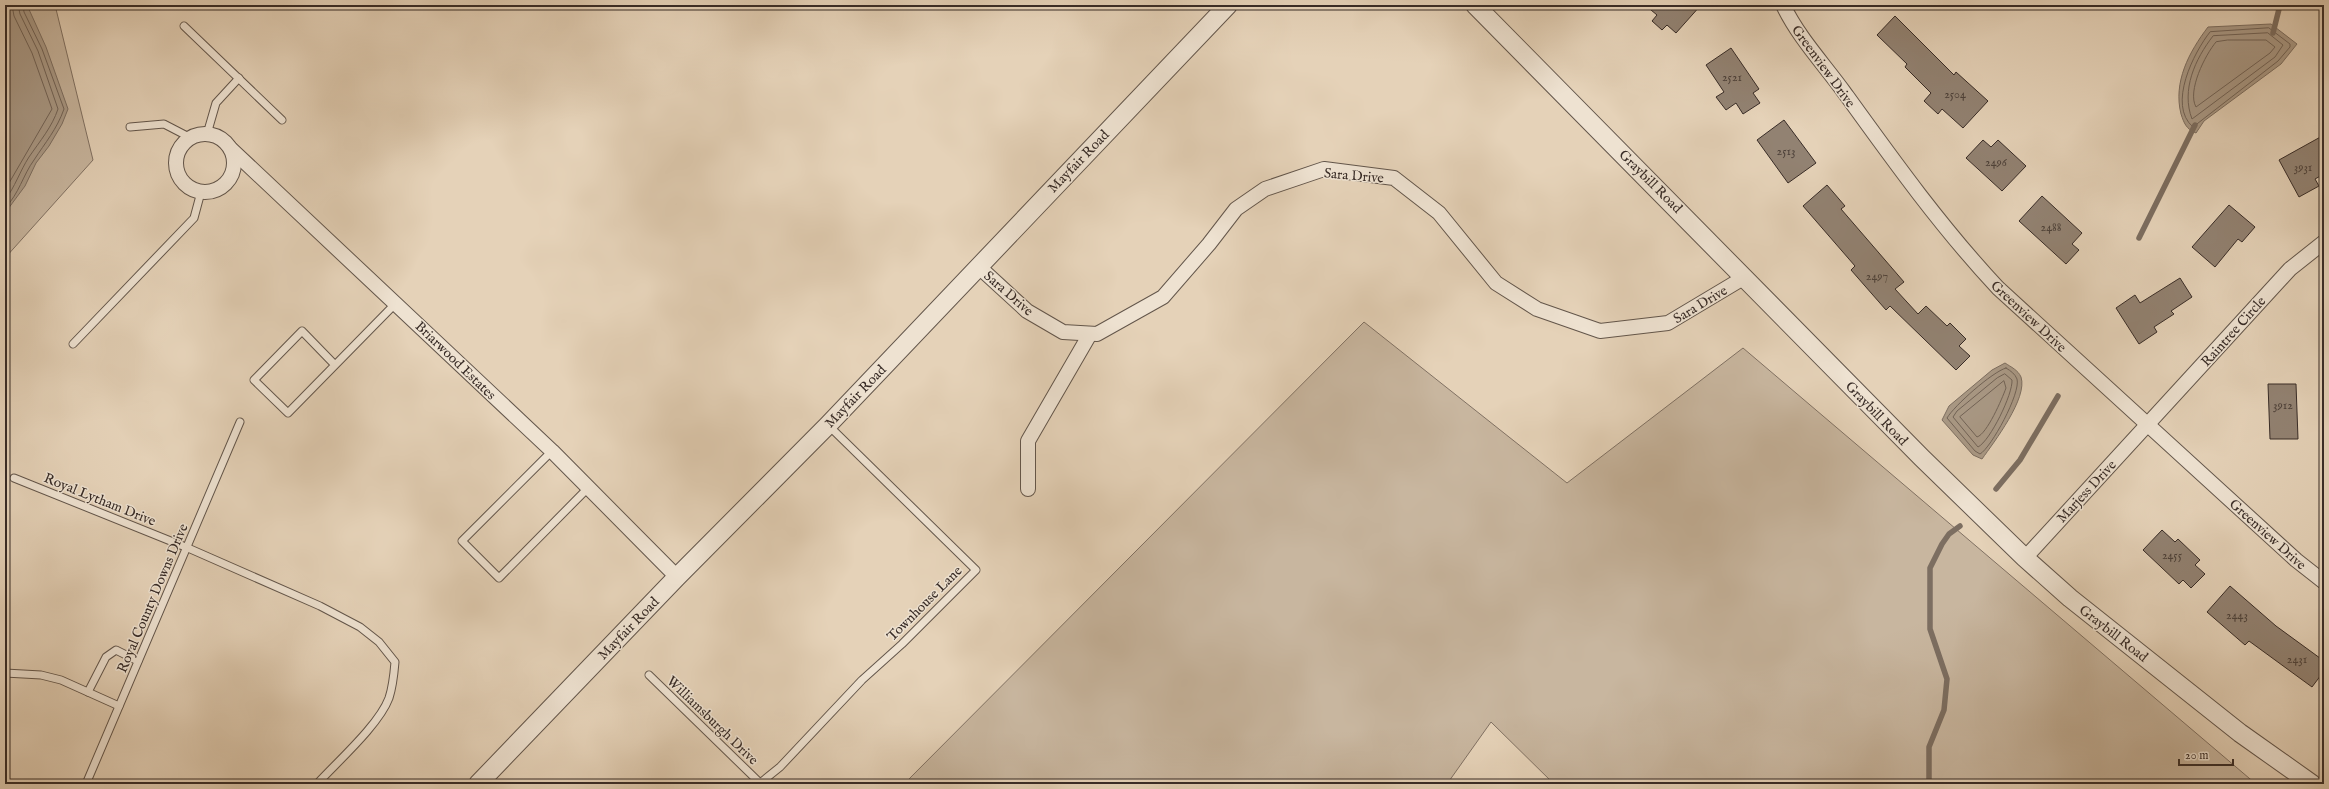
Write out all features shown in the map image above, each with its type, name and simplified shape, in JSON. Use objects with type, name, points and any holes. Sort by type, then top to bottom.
[{"type":"street","name":"Mayfair Road","points":[[478,784],[677,577],[828,425],[1228,5]]},
{"type":"street","name":"Graybill Road","points":[[1475,5],[1745,276],[1922,458],[2025,558],[2070,598],[2240,733],[2312,784]]},
{"type":"street","name":"Greenview Drive","points":[[1783,5],[1810,50],[1834,79],[1916,193],[1960,248],[1998,288],[2147,425],[2296,560],[2324,582]]},
{"type":"street","points":[[207,134],[218,137],[231,149],[234,166],[228,182],[213,191],[201,192],[189,188],[183,182],[176,168],[178,152],[182,146],[191,138],[207,134]]},
{"type":"street","name":"Briarwood Estates","points":[[231,149],[552,451],[677,577]]},
{"type":"street","name":"Sara Drive","points":[[978,266],[1027,311],[1063,332],[1097,334],[1163,297],[1209,244],[1236,209],[1265,189],[1324,169],[1394,178],[1439,213],[1496,283],[1537,309],[1600,331],[1668,323],[1745,276]]},
{"type":"street","name":"Raintree Circle","points":[[2147,425],[2290,269],[2324,242]]},
{"type":"street","points":[[1028,489],[1028,442],[1090,334]]},
{"type":"street","name":"Marjess Drive","points":[[2025,558],[2147,425]]},
{"type":"lane","points":[[184,26],[282,120]]},
{"type":"lane","points":[[207,134],[216,104],[239,78]]},
{"type":"lane","points":[[130,127],[164,124],[191,138]]},
{"type":"lane","points":[[72,344],[194,218],[201,192]]},
{"type":"lane","points":[[335,365],[302,331],[254,380],[288,413],[396,303]]},
{"type":"lane","name":"Royal County Downs Drive","points":[[87,784],[240,422]]},
{"type":"lane","name":"Townhouse Lane","points":[[759,783],[780,767],[862,680],[902,644],[976,570],[828,425]]},
{"type":"lane","points":[[552,451],[462,541],[499,578],[589,487]]},
{"type":"lane","name":"Royal Lytham Drive","points":[[14,478],[188,548],[331,612],[360,627],[379,642],[395,662],[394,679],[388,700],[379,717],[317,784]]},
{"type":"lane","points":[[88,692],[106,657],[116,650],[138,661]]},
{"type":"lane","points":[[5,673],[41,675],[61,680],[119,706]]},
{"type":"lane","name":"Williamsburgh Drive","points":[[649,675],[759,783]]},
{"type":"shaded area","points":[[5,5],[55,5],[93,160],[5,258]]},
{"type":"shaded area","points":[[1364,322],[1567,483],[1743,348],[2256,784],[1554,784],[1491,722],[1447,784],[904,784]]},
{"type":"water","points":[[5,5],[27,5],[46,47],[68,109],[62,124],[49,146],[36,163],[25,186],[5,213]]},
{"type":"water","points":[[2271,24],[2297,44],[2281,64],[2204,121],[2196,133],[2190,130],[2184,123],[2181,114],[2179,90],[2184,68],[2189,57],[2208,27]]},
{"type":"water","points":[[2005,363],[2016,371],[2021,377],[2022,386],[2020,396],[2009,420],[1982,459],[1973,455],[1942,420],[1949,406],[1992,370]]},
{"type":"building","points":[[1645,5],[1701,5],[1676,33],[1667,25],[1662,30],[1652,21],[1657,15]]},
{"type":"building","points":[[1895,16],[1954,75],[1956,72],[1988,101],[1963,128],[1942,109],[1938,114],[1924,101],[1931,93],[1905,67],[1907,64],[1877,35]]},
{"type":"building","points":[[1731,48],[1759,89],[1753,93],[1760,103],[1743,114],[1736,103],[1726,110],[1716,97],[1724,92],[1706,65]]},
{"type":"building","points":[[1784,120],[1816,163],[1788,183],[1757,140]]},
{"type":"building","points":[[2324,135],[2324,174],[2315,179],[2319,186],[2299,197],[2279,160]]},
{"type":"building","points":[[1983,140],[1991,147],[1998,140],[2026,166],[2002,191],[1966,158]]},
{"type":"building","points":[[1827,185],[1845,206],[1841,209],[1904,282],[1895,289],[1918,314],[1926,306],[1947,326],[1950,323],[1966,339],[1959,346],[1970,356],[1956,370],[1890,306],[1886,310],[1851,270],[1855,266],[1803,206]]},
{"type":"building","points":[[2042,196],[2082,233],[2072,244],[2079,250],[2066,264],[2019,221]]},
{"type":"building","points":[[2229,205],[2255,227],[2242,242],[2238,239],[2215,267],[2192,247]]},
{"type":"building","points":[[2180,278],[2192,297],[2171,311],[2174,314],[2154,327],[2157,332],[2139,344],[2116,308],[2135,295],[2140,303]]},
{"type":"building","points":[[2268,384],[2296,384],[2298,439],[2270,439]]},
{"type":"building","points":[[2162,530],[2175,542],[2178,539],[2200,560],[2195,565],[2205,574],[2191,588],[2183,580],[2179,584],[2143,550]]},
{"type":"building","points":[[2230,586],[2276,626],[2324,661],[2324,671],[2312,687],[2249,641],[2245,645],[2207,612]]},
{"type":"waterway","points":[[2273,33],[2280,5]]},
{"type":"waterway","points":[[2139,238],[2195,125]]},
{"type":"waterway","points":[[1996,489],[2020,460],[2058,396]]},
{"type":"waterway","points":[[1929,784],[1929,747],[1944,710],[1947,679],[1930,629],[1930,568],[1942,544],[1949,534],[1960,526]]}]
